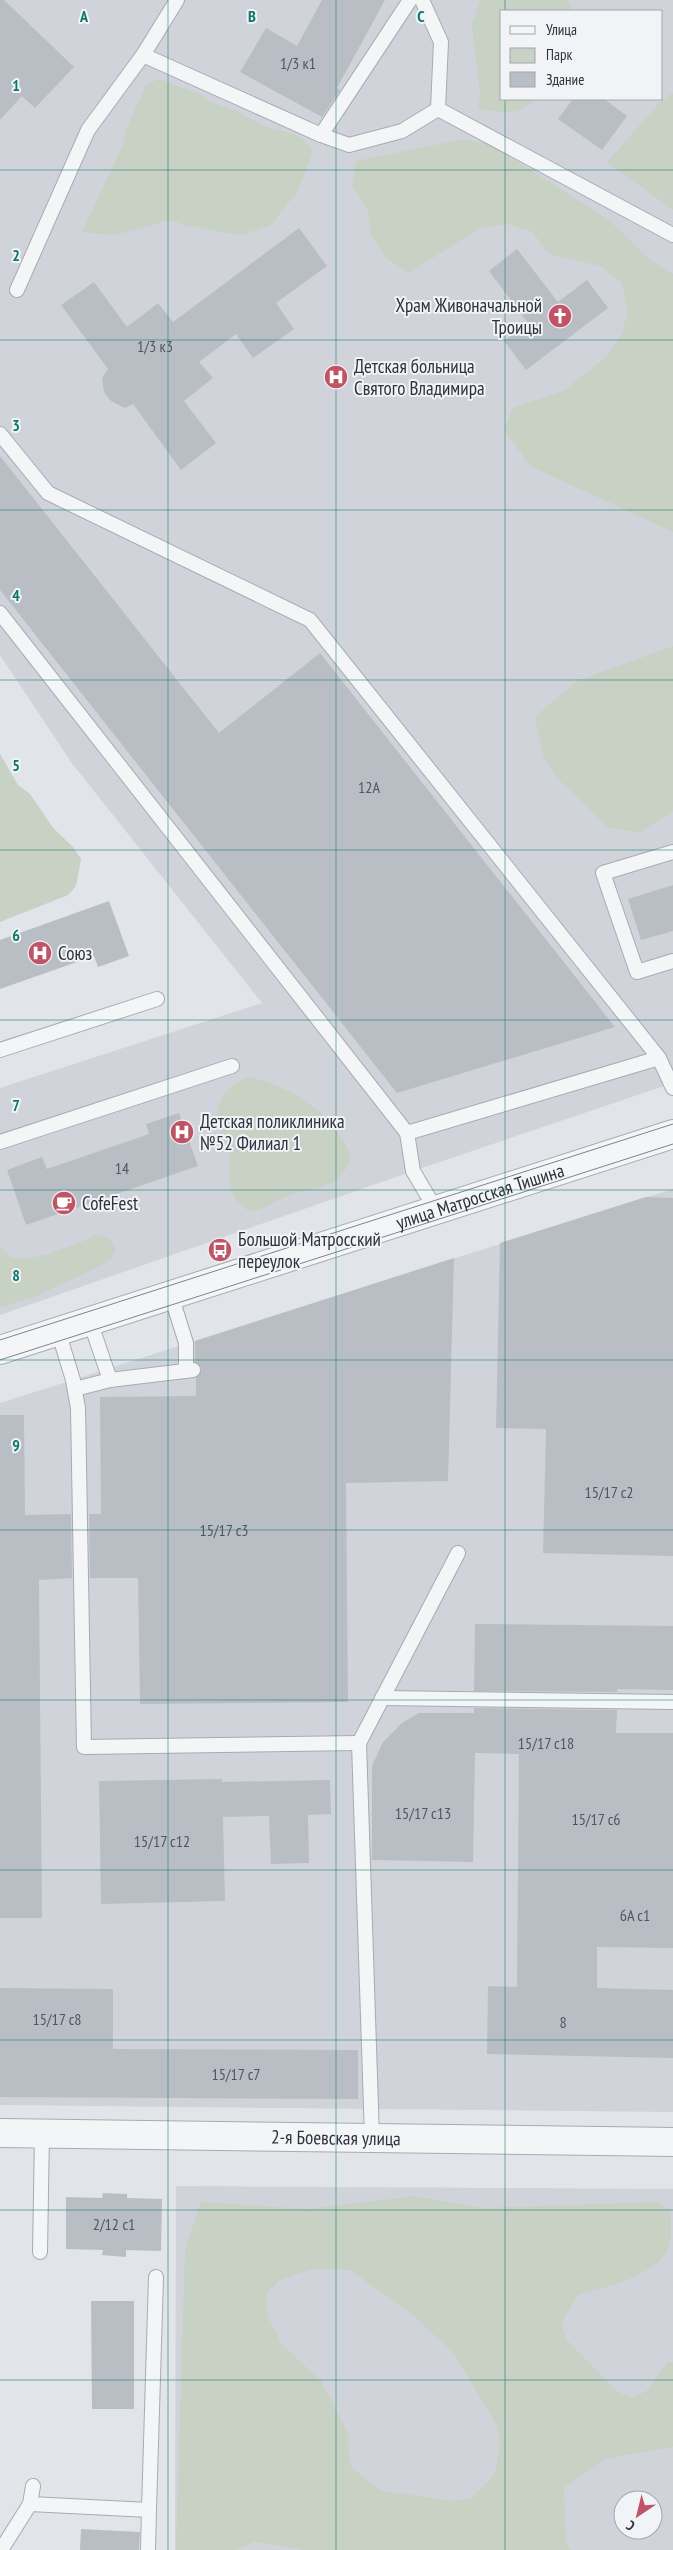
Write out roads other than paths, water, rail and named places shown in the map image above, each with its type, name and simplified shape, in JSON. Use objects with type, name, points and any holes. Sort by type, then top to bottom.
[{"type":"street","name":"улица Матросская Тишина","points":[[0,1350],[673,1134]]},
{"type":"street","name":"2-я Боевская улица","points":[[0,2133],[673,2142]]},
{"type":"lane","points":[[18,290],[88,130],[143,55],[178,0]]},
{"type":"lane","points":[[321,135],[410,0]]},
{"type":"lane","points":[[422,0],[441,42],[438,109]]},
{"type":"lane","points":[[143,55],[321,135],[349,145],[402,130],[438,109]]},
{"type":"lane","points":[[438,109],[673,235]]},
{"type":"lane","points":[[0,434],[48,493],[310,620],[659,1058],[673,1088]]},
{"type":"lane","points":[[0,613],[407,1133],[413,1171],[436,1210]]},
{"type":"lane","points":[[673,852],[603,873],[637,972],[673,962]]},
{"type":"lane","points":[[0,1050],[158,999]]},
{"type":"lane","points":[[407,1133],[659,1058]]},
{"type":"lane","points":[[0,1142],[232,1066]]},
{"type":"lane","points":[[75,1390],[110,1380],[189,1370],[186,1344],[171,1295]]},
{"type":"lane","points":[[90,1321],[110,1380]]},
{"type":"lane","points":[[58,1331],[75,1390],[78,1408],[84,1746],[359,1743]]},
{"type":"lane","points":[[372,2138],[359,1743],[458,1553]]},
{"type":"lane","points":[[382,1698],[673,1702]]},
{"type":"lane","points":[[40,2252],[42,2133]]},
{"type":"lane","points":[[148,2550],[156,2277]]},
{"type":"lane","points":[[1,2550],[30,2504],[33,2486]]},
{"type":"lane","points":[[30,2504],[149,2510]]},
{"type":"tram line","points":[[0,1340],[673,1124]]},
{"type":"tram line","points":[[0,1360],[673,1144]]},
{"type":"place","name":"Храм Живоначальной Троицы","points":[[560,316]]},
{"type":"place","name":"Детская больница Святого Владимира","points":[[336,377]]},
{"type":"place","name":"Союз","points":[[40,953]]},
{"type":"place","name":"Детская поликлиника №52 Филиал 1","points":[[182,1132]]},
{"type":"place","name":"CofeFest","points":[[64,1203]]},
{"type":"place","name":"Большой Матросский переулок","points":[[220,1250]]}]
